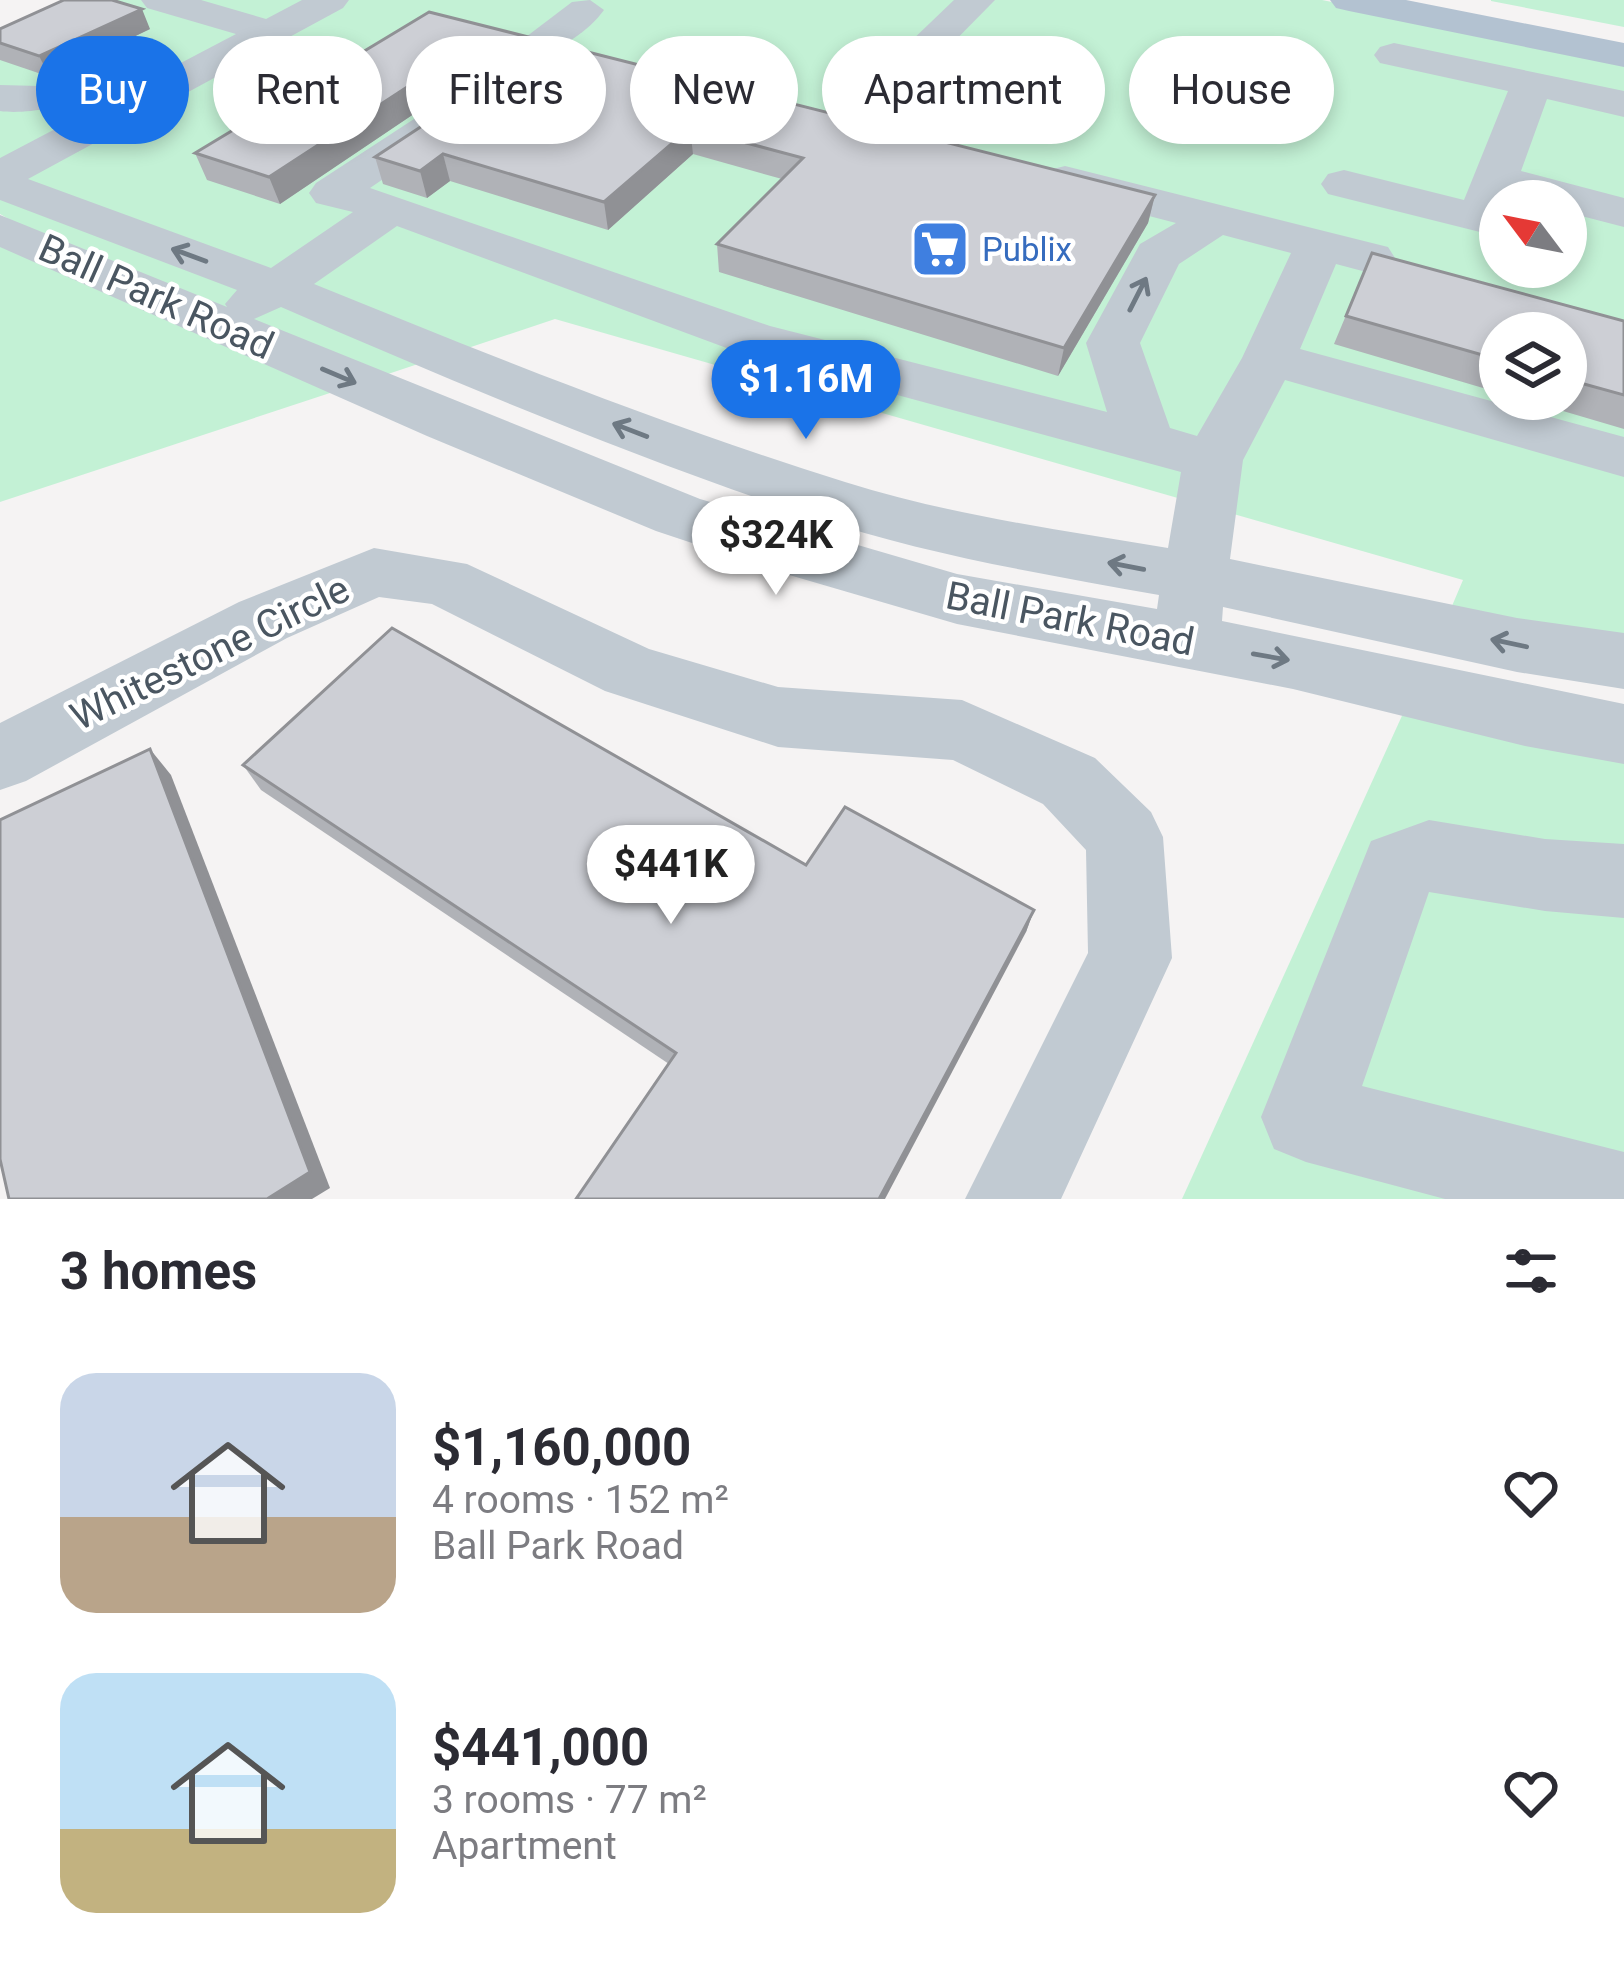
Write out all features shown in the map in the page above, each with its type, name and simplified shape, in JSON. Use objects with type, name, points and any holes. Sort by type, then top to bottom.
[{"type":"main road","points":[[1349,0],[1624,55]]},
{"type":"main road","points":[[1426,0],[1469,2],[1624,32]]},
{"type":"street","points":[[160,0],[268,32]]},
{"type":"street","points":[[0,180],[330,0]]},
{"type":"street","points":[[939,36],[976,0]]},
{"type":"street","points":[[534,36],[584,10]]},
{"type":"street","points":[[0,98],[14,102],[58,94],[214,16]]},
{"type":"street","points":[[1394,55],[1624,104]]},
{"type":"street","points":[[1500,180],[1532,83]]},
{"type":"street","points":[[804,112],[822,117]]},
{"type":"street","points":[[406,143],[332,193],[392,208],[751,338],[1213,460]]},
{"type":"street","points":[[1021,169],[1370,258]]},
{"type":"street","name":"Ball Park Road","points":[[0,180],[279,288],[523,390],[835,502],[974,538],[1305,597],[1517,645],[1624,662]]},
{"type":"street","points":[[1344,184],[1479,204]]},
{"type":"street","points":[[216,324],[279,288],[392,208]]},
{"type":"street","points":[[1587,211],[1624,213]]},
{"type":"street","points":[[1145,442],[1113,343],[1158,255],[1216,219]]},
{"type":"street","name":"Ball Park Road","points":[[0,229],[678,515],[957,599],[1293,661],[1624,734]]},
{"type":"street","points":[[1186,642],[1213,460],[1269,358],[1319,245]]},
{"type":"street","points":[[1587,245],[1624,255]]},
{"type":"street","points":[[1269,358],[1624,457]]},
{"type":"street","name":"Whitestone Circle","points":[[0,759],[263,620],[374,572],[444,580],[630,671],[778,717],[962,730],[1069,781],[1124,837],[1130,958],[1012,1199]]},
{"type":"street","points":[[1624,881],[1545,875],[1429,856],[1399,866],[1306,1117],[1624,1198]]},
{"type":"green space","points":[[68,0],[1322,0],[1624,61],[1624,644],[1449,613],[1463,580],[555,319],[462,350],[0,171],[0,28]]},
{"type":"green space","points":[[1624,0],[1624,27],[1491,1]]},
{"type":"green space","points":[[0,197],[266,297],[421,363],[379,377],[12,221],[0,214]]},
{"type":"green space","points":[[0,244],[336,391],[0,502]]},
{"type":"green space","points":[[1406,707],[1624,754],[1624,1199],[1182,1199]]},
{"type":"building","points":[[64,0],[112,0],[142,9],[83,36],[36,36],[36,55],[0,43],[0,29]]},
{"type":"building","points":[[429,12],[524,36],[406,36],[406,88],[382,103],[382,40]]},
{"type":"building","points":[[606,57],[630,63],[630,144],[671,144],[604,202],[443,154],[420,171],[375,157],[406,137],[406,144],[606,144]]},
{"type":"building","points":[[798,105],[822,111],[822,144],[953,144],[1155,195],[1064,348],[717,244],[803,158],[750,144],[798,144]]},
{"type":"building","points":[[213,142],[320,144],[269,177],[195,153]]},
{"type":"building","points":[[1372,253],[1479,282],[1479,288],[1502,288],[1624,321],[1624,395],[1587,385],[1587,312],[1479,312],[1479,354],[1346,316]]},
{"type":"building","points":[[392,628],[806,865],[845,807],[1034,910],[879,1199],[576,1199],[676,1053],[243,765]]},
{"type":"building","points":[[150,749],[310,1172],[267,1199],[9,1199],[0,1159],[0,820]]},
{"type":"place","name":"Publix","points":[[940,249]]}]
